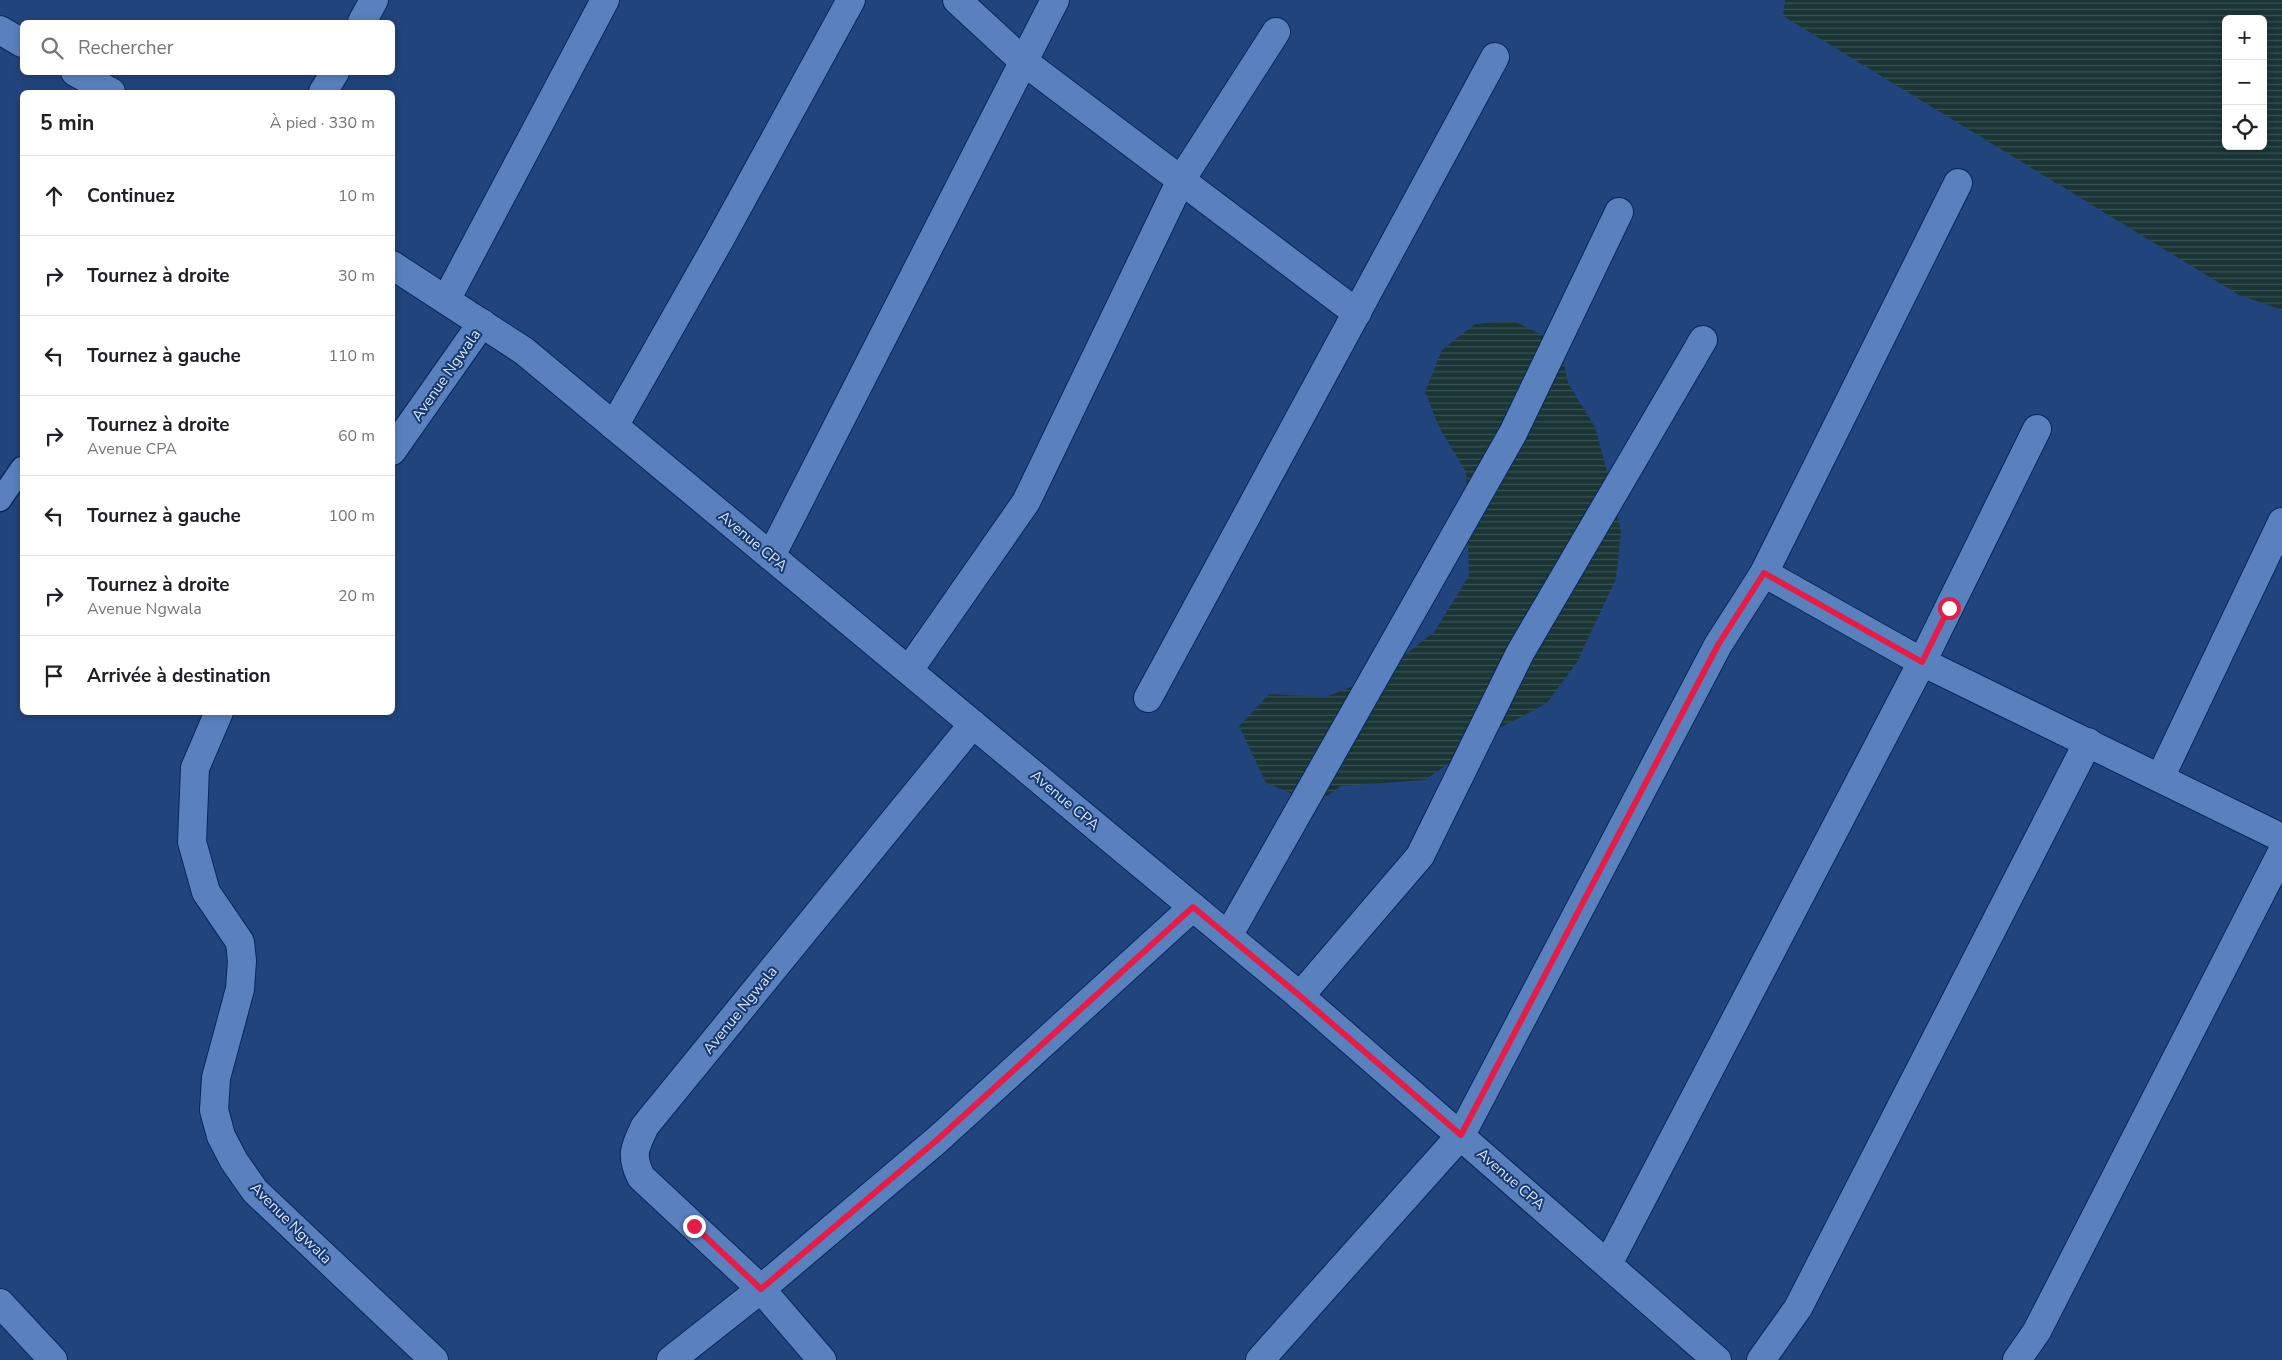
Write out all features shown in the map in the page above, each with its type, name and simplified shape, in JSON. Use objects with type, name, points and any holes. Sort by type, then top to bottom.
[{"type":"street","points":[[363,20],[374,0]]},
{"type":"street","points":[[446,300],[605,0]]},
{"type":"street","points":[[614,426],[719,241],[851,0]]},
{"type":"street","points":[[958,0],[1023,61],[1357,313]]},
{"type":"street","points":[[771,556],[1055,0]]},
{"type":"street","points":[[0,30],[20,42]]},
{"type":"street","points":[[909,670],[1026,502],[1181,180],[1276,32]]},
{"type":"street","points":[[1148,698],[1496,57]]},
{"type":"street","points":[[80,75],[107,90]]},
{"type":"street","points":[[324,90],[333,75]]},
{"type":"street","points":[[1260,1360],[1461,1135],[1718,645],[1764,573],[1958,184]]},
{"type":"street","points":[[1228,936],[1513,433],[1620,212]]},
{"type":"street","name":"Avenue CPA","points":[[395,267],[524,351],[1300,996],[1717,1360]]},
{"type":"street","name":"Avenue Ngwala","points":[[395,447],[482,323]]},
{"type":"street","points":[[1300,996],[1420,856],[1520,653],[1703,340]]},
{"type":"street","points":[[1608,1264],[1922,662],[2037,428]]},
{"type":"street","points":[[2160,778],[2282,522]]},
{"type":"street","points":[[1764,573],[1922,662],[2282,838]]},
{"type":"street","name":"Avenue Ngwala","points":[[218,715],[195,768],[192,842],[206,892],[240,942],[242,961],[240,989],[216,1078],[214,1110],[221,1136],[234,1161],[254,1191],[434,1360]]},
{"type":"street","name":"Avenue Ngwala","points":[[822,1360],[761,1289],[641,1176],[634,1162],[635,1145],[645,1126],[973,724]]},
{"type":"street","points":[[1761,1360],[1798,1308],[2088,742]]},
{"type":"street","points":[[2017,1360],[2037,1331],[2282,852]]},
{"type":"street","points":[[671,1360],[761,1289],[937,1140],[1193,907]]},
{"type":"street","points":[[0,1303],[53,1360]]},
{"type":"lane","points":[[0,500],[20,471]]},
{"type":"shaded area","points":[[1785,0],[2282,0],[2282,310],[2239,295],[1783,16]]},
{"type":"shaded area","points":[[1514,321],[1544,336],[1562,353],[1568,383],[1595,427],[1621,531],[1616,579],[1577,662],[1547,703],[1496,730],[1425,780],[1341,786],[1317,804],[1266,783],[1239,726],[1269,694],[1326,697],[1377,676],[1434,632],[1469,576],[1466,472],[1439,427],[1425,392],[1442,350],[1475,324]]},
{"type":"route","points":[[694,1226],[761,1289],[937,1140],[1193,907],[1300,996],[1461,1135],[1718,645],[1764,573],[1922,662],[1949,608]]}]
